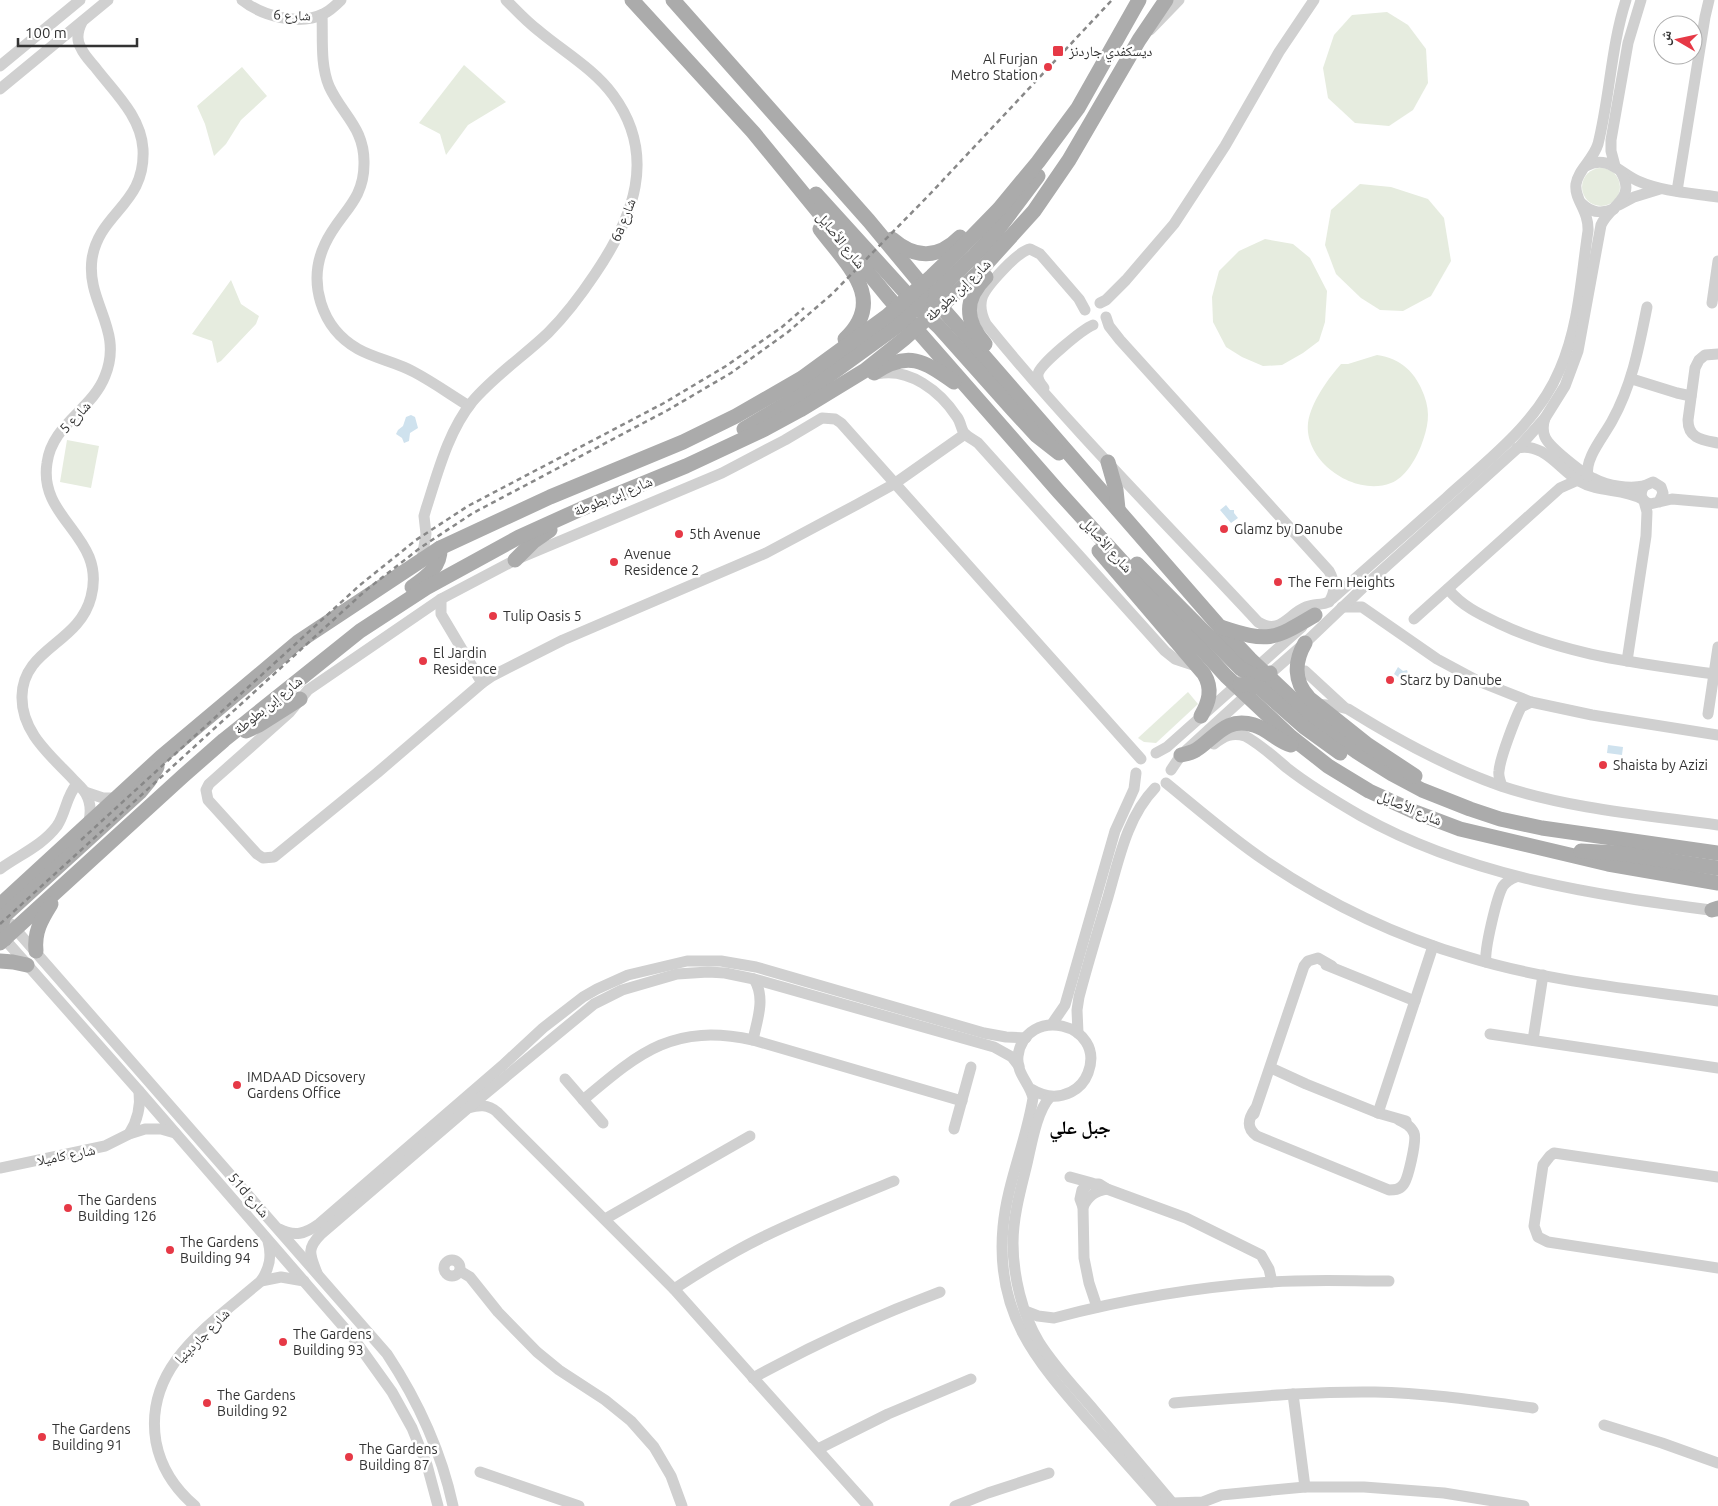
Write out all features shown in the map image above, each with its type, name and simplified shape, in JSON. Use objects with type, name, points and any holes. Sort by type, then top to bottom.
[{"type":"main road","points":[[632,0],[753,132],[782,156],[1036,435],[1084,472]]},
{"type":"main road","name":"شارع الأصايل","points":[[673,0],[869,221],[973,395],[1063,497],[1263,690],[1304,727],[1350,759],[1392,774],[1427,792],[1500,819],[1542,828],[1718,853]]},
{"type":"main road","name":"شارع إبن بطوطة","points":[[5,936],[61,889],[224,740],[360,631],[426,588],[504,545],[581,509],[644,484],[765,429],[864,371],[1038,162],[1078,108],[1139,0]]},
{"type":"main road","name":"شارع إبن بطوطة","points":[[1,911],[89,822],[161,757],[298,642],[440,548],[542,501],[710,429],[777,393],[825,362],[978,273],[1018,229],[1048,191],[1069,160],[1139,40],[1166,0]]},
{"type":"main road","points":[[919,306],[973,257],[1007,218],[1042,170],[1078,108]]},
{"type":"main road","points":[[737,115],[758,148],[856,276],[863,290],[864,306],[860,321],[852,333],[831,352],[825,362]]},
{"type":"main road","points":[[869,221],[906,250],[924,254],[940,251],[953,244],[1006,188],[1038,162]]},
{"type":"main road","points":[[1018,229],[1002,260],[979,283],[973,293],[970,301],[970,318],[978,336],[1026,394],[1044,426]]},
{"type":"main road","name":"شارع الأصايل","points":[[919,306],[1044,426],[1118,509],[1219,626],[1254,680],[1284,732],[1328,766],[1369,790],[1415,812],[1460,829],[1608,864],[1718,883]]},
{"type":"main road","points":[[644,484],[689,471],[768,434],[894,362],[912,361],[928,365],[973,395]]},
{"type":"main road","points":[[1108,462],[1116,490],[1118,509]]},
{"type":"main road","points":[[1063,497],[1068,511],[1084,534],[1200,669],[1210,686],[1206,708],[1201,716]]},
{"type":"main road","points":[[515,560],[534,541],[581,509]]},
{"type":"main road","points":[[360,631],[378,610],[431,573],[440,557],[440,548]]},
{"type":"main road","points":[[1219,626],[1251,637],[1270,637],[1288,631],[1315,615]]},
{"type":"main road","points":[[1305,643],[1300,650],[1297,664],[1298,684],[1302,691],[1316,704],[1392,762],[1470,809]]},
{"type":"main road","points":[[224,740],[259,725],[300,699]]},
{"type":"main road","points":[[1175,764],[1219,730],[1226,726],[1242,723],[1264,729],[1283,743],[1308,750]]},
{"type":"main road","points":[[5,936],[1,927],[1,911],[140,792],[153,775],[161,757]]},
{"type":"main road","points":[[1557,851],[1609,852],[1718,868]]},
{"type":"main road","points":[[36,952],[35,938],[38,925],[61,889]]},
{"type":"main road","points":[[0,961],[27,965]]},
{"type":"street","points":[[0,66],[80,0]]},
{"type":"street","points":[[0,90],[108,0]]},
{"type":"street","name":"شارع 6","points":[[242,0],[256,10],[277,17],[306,19],[322,15],[342,0]]},
{"type":"street","name":"6a شارع","points":[[422,560],[426,509],[453,433],[468,406],[548,332],[579,296],[611,248],[625,222],[634,194],[636,150],[628,122],[614,96],[595,75],[538,30],[506,0]]},
{"type":"street","points":[[1139,40],[1160,22],[1179,0]]},
{"type":"street","points":[[1059,409],[1057,402],[1039,380],[1039,371],[1082,331],[1102,323],[1104,310],[1109,302],[1161,240],[1196,192],[1241,120],[1289,36],[1314,0]]},
{"type":"street","points":[[1156,754],[1167,747],[1201,716],[1305,643],[1342,606],[1364,578],[1515,436],[1541,405],[1552,387],[1563,362],[1573,330],[1588,231],[1587,215],[1579,199],[1576,185],[1581,171],[1593,156],[1598,144],[1616,38],[1626,0]]},
{"type":"street","points":[[1078,1033],[1077,1010],[1079,997],[1122,850],[1142,803],[1155,788],[1166,783],[1175,764],[1315,615],[1329,602],[1364,578],[1517,448],[1545,418],[1564,386],[1578,351],[1598,234],[1604,219],[1616,207],[1625,192],[1626,182],[1610,151],[1628,43],[1640,0]]},
{"type":"street","points":[[1677,191],[1709,0]]},
{"type":"street","points":[[322,15],[323,58],[327,78],[332,92],[359,134],[364,163],[357,197],[329,236],[320,258],[317,283],[322,306],[334,328],[353,346],[415,372],[468,406]]},
{"type":"street","points":[[81,50],[78,36],[82,22]]},
{"type":"street","points":[[52,46],[67,45],[81,50]]},
{"type":"street","name":"شارع 5","points":[[81,50],[134,118],[142,139],[143,156],[136,188],[101,233],[92,262],[93,286],[110,335],[110,355],[106,374],[97,392],[56,436],[47,461],[46,479],[50,496],[61,514],[83,542],[90,557],[94,582],[91,598],[85,614],[75,628],[34,663],[25,679],[22,695],[26,720],[33,734],[81,788]]},
{"type":"street","points":[[1586,166],[1601,162],[1618,169],[1636,180],[1662,189],[1718,198]]},
{"type":"street","points":[[1579,199],[1586,208],[1597,212],[1608,211],[1643,194],[1662,189]]},
{"type":"street","points":[[1120,340],[1103,327],[1088,322],[1079,298],[1040,254],[1034,250],[1023,252],[987,288],[981,299],[981,312],[986,324],[1016,361],[1258,622],[1270,627],[1278,626],[1304,608],[1329,602]]},
{"type":"street","points":[[1712,302],[1718,261]]},
{"type":"street","points":[[1016,361],[1027,365],[1040,363],[1076,329],[1090,304],[1104,310],[1109,326],[1120,340],[1329,572],[1332,577],[1334,590],[1329,602]]},
{"type":"street","points":[[1583,478],[1588,462],[1619,408],[1632,379],[1647,307]]},
{"type":"street","points":[[1718,354],[1705,354],[1698,360],[1695,368],[1688,420],[1690,431],[1698,439],[1718,443]]},
{"type":"street","points":[[870,376],[878,373],[894,372],[914,378],[930,389],[959,418],[966,434],[978,443],[1165,651],[1175,659],[1190,663],[1200,669]]},
{"type":"street","points":[[1632,379],[1691,396]]},
{"type":"street","points":[[966,434],[894,484],[766,553],[563,640],[492,676],[279,854],[271,858],[260,856],[208,800],[206,790],[212,780],[289,713],[308,690],[441,599],[515,560],[722,473],[822,418],[835,419],[841,423],[894,484],[1141,759]]},
{"type":"street","points":[[1545,418],[1543,427],[1545,436],[1564,463],[1564,480],[1560,488]]},
{"type":"street","points":[[1564,463],[1583,458],[1600,440]]},
{"type":"street","points":[[1517,448],[1537,448],[1564,463],[1594,488],[1630,494],[1650,504],[1672,499],[1718,502]]},
{"type":"street","points":[[1414,619],[1560,488],[1583,478],[1634,487],[1644,486],[1653,482],[1671,493],[1697,500]]},
{"type":"street","points":[[1644,486],[1641,494],[1646,512],[1646,536]]},
{"type":"street","points":[[1627,661],[1646,536],[1652,511],[1663,493],[1661,487]]},
{"type":"street","points":[[426,528],[437,540],[440,548]]},
{"type":"street","points":[[1329,572],[1340,577],[1364,578]]},
{"type":"street","points":[[1364,578],[1365,598],[1368,607],[1375,616]]},
{"type":"street","points":[[1448,589],[1470,609],[1517,632],[1577,652],[1714,674]]},
{"type":"street","points":[[441,599],[441,614],[482,683]]},
{"type":"street","points":[[1342,606],[1362,607],[1437,659],[1478,680],[1531,702],[1592,715],[1718,735]]},
{"type":"street","points":[[425,609],[441,614]]},
{"type":"street","points":[[1708,714],[1718,647]]},
{"type":"street","points":[[474,667],[492,676]]},
{"type":"street","points":[[1305,671],[1348,709],[1420,751],[1502,786],[1586,806],[1718,825]]},
{"type":"street","points":[[1481,778],[1493,766],[1506,730],[1514,705],[1509,694]]},
{"type":"street","points":[[1502,786],[1499,768],[1506,746],[1521,707],[1531,702]]},
{"type":"street","points":[[1316,704],[1348,709]]},
{"type":"street","points":[[1052,1024],[1065,1004],[1115,831],[1134,789],[1138,763],[1148,754],[1156,754],[1165,757],[1168,761],[1175,764],[1202,752],[1228,735],[1245,736],[1312,786],[1361,816],[1439,853],[1516,877],[1565,887],[1716,910]]},
{"type":"street","points":[[1136,773],[1145,786],[1155,788]]},
{"type":"street","points":[[1166,783],[1242,845],[1306,887],[1350,911],[1396,932],[1470,958],[1543,975],[1718,1001]]},
{"type":"street","points":[[0,869],[36,846],[50,834],[61,819],[71,792],[81,788],[103,798],[116,798]]},
{"type":"street","points":[[81,788],[89,803],[89,822]]},
{"type":"street","points":[[1470,958],[1477,953],[1481,944],[1496,890],[1494,871]]},
{"type":"street","points":[[1486,962],[1486,946],[1501,892],[1506,883],[1516,877]]},
{"type":"street","name":"51d شارع","points":[[5,936],[36,952],[318,1273],[386,1354],[403,1378],[420,1409],[442,1463],[453,1506]]},
{"type":"street","name":"51d شارع","points":[[5,936],[27,965],[354,1339],[392,1392],[412,1428],[427,1465],[438,1506]]},
{"type":"street","points":[[1378,1113],[1433,946]]},
{"type":"street","points":[[279,1229],[286,1233],[301,1234],[319,1224],[502,1066],[543,1028],[583,997],[618,979],[670,964],[706,960],[749,966],[984,1033],[1026,1038]]},
{"type":"street","points":[[1271,1068],[1408,1125],[1413,1131],[1415,1138],[1414,1149],[1406,1173],[1396,1184],[1387,1186],[1375,1184],[1266,1139],[1259,1134],[1254,1124],[1255,1109],[1300,981],[1312,966],[1321,964],[1332,966],[1415,1001]]},
{"type":"street","points":[[318,1273],[311,1258],[313,1242],[498,1082],[583,1012],[601,1000],[622,990],[664,977],[692,972],[725,973],[754,979],[994,1046],[1012,1057],[1025,1082],[1032,1089],[1050,1097],[1064,1096],[1076,1090],[1085,1080],[1090,1067],[1091,1057],[1084,1040],[1078,1033],[1066,1026],[1052,1024],[1042,1026],[1026,1038],[1018,1056],[1018,1066]]},
{"type":"street","points":[[1533,1040],[1543,975]]},
{"type":"street","points":[[753,1040],[761,1001],[754,979]]},
{"type":"street","points":[[761,1001],[769,991],[780,986]]},
{"type":"street","points":[[583,1100],[640,1054],[676,1039],[715,1034],[753,1040],[962,1101]]},
{"type":"street","points":[[1490,1034],[1718,1068]]},
{"type":"street","points":[[954,1129],[971,1067]]},
{"type":"street","points":[[565,1079],[602,1123]]},
{"type":"street","points":[[497,1112],[494,1098],[498,1082]]},
{"type":"street","points":[[1032,1089],[1033,1098],[1010,1188],[1003,1225],[1003,1262],[1015,1317],[1032,1350],[1051,1377],[1171,1505],[1202,1504],[1221,1495],[1305,1487],[1364,1487],[1444,1493],[1524,1506]]},
{"type":"street","points":[[129,1134],[134,1127],[139,1111],[139,1091]]},
{"type":"street","points":[[1050,1097],[1042,1110],[1035,1133],[1021,1188],[1014,1231],[1013,1252],[1025,1311],[1038,1340],[1056,1365],[1171,1505]]},
{"type":"street","points":[[468,1108],[483,1105],[493,1108],[605,1219],[674,1289],[868,1506]]},
{"type":"street","name":"شارع كاميلا","points":[[0,1168],[105,1146],[137,1131],[154,1129],[175,1134]]},
{"type":"street","points":[[605,1219],[750,1136]]},
{"type":"street","points":[[1718,1177],[1554,1153],[1543,1165],[1534,1226],[1538,1237],[1548,1242],[1718,1268]]},
{"type":"street","points":[[1070,1177],[1099,1184],[1107,1190],[1186,1218],[1261,1255],[1269,1269],[1266,1282]]},
{"type":"street","points":[[674,1289],[731,1254],[769,1234],[894,1181]]},
{"type":"street","points":[[1083,1207],[1080,1194],[1085,1187],[1092,1183]]},
{"type":"street","points":[[1097,1307],[1089,1283],[1084,1258],[1083,1207],[1085,1201],[1095,1192],[1107,1190]]},
{"type":"street","name":"شارع جاردينيا","points":[[195,1506],[180,1492],[161,1464],[154,1431],[154,1416],[159,1389],[170,1369],[186,1347],[261,1281],[270,1262],[268,1240]]},
{"type":"street","points":[[460,1271],[470,1277],[498,1312],[537,1352],[558,1370],[605,1400],[631,1421],[654,1447],[671,1476],[682,1506]]},
{"type":"street","points":[[261,1281],[282,1277],[304,1281]]},
{"type":"street","points":[[1025,1311],[1038,1316],[1054,1318],[1152,1296],[1208,1288],[1306,1280],[1389,1281]]},
{"type":"street","points":[[753,1378],[796,1354],[863,1322],[940,1292]]},
{"type":"street","points":[[1038,1340],[1043,1328],[1054,1318]]},
{"type":"street","points":[[818,1449],[888,1414],[971,1379]]},
{"type":"street","points":[[1174,1403],[1293,1394],[1368,1392],[1456,1397],[1534,1408]]},
{"type":"street","points":[[1293,1394],[1305,1487]]},
{"type":"street","points":[[1604,1425],[1718,1463]]},
{"type":"street","points":[[480,1472],[579,1506]]},
{"type":"street","points":[[955,1506],[1049,1473]]},
{"type":"shaded area","points":[[1387,12],[1408,25],[1426,49],[1428,83],[1413,110],[1389,126],[1355,123],[1328,98],[1323,68],[1334,35],[1352,15]]},
{"type":"shaded area","points":[[464,65],[506,102],[468,125],[446,155],[440,134],[419,123]]},
{"type":"shaded area","points":[[242,67],[267,96],[241,120],[226,144],[214,156],[205,124],[197,106]]},
{"type":"shaded area","points":[[1601,168],[1615,173],[1620,187],[1615,201],[1601,206],[1587,201],[1582,187],[1587,173]]},
{"type":"shaded area","points":[[1360,184],[1391,187],[1428,199],[1444,218],[1451,261],[1431,296],[1403,311],[1380,310],[1361,298],[1336,274],[1325,245],[1331,210]]},
{"type":"shaded area","points":[[1265,239],[1293,244],[1310,258],[1327,291],[1325,322],[1319,341],[1282,365],[1263,366],[1242,357],[1226,347],[1213,322],[1212,297],[1219,271],[1239,251]]},
{"type":"shaded area","points":[[231,280],[241,304],[259,316],[256,324],[217,363],[212,341],[192,334]]},
{"type":"shaded area","points":[[1377,355],[1393,359],[1412,373],[1421,387],[1428,414],[1427,427],[1421,446],[1409,467],[1396,481],[1377,486],[1362,485],[1348,480],[1335,473],[1323,463],[1314,451],[1309,437],[1308,423],[1316,399],[1341,364],[1348,364]]},
{"type":"shaded area","points":[[67,440],[99,446],[91,488],[60,482]]},
{"type":"shaded area","points":[[1188,692],[1198,704],[1156,743],[1144,742],[1138,738]]},
{"type":"water","points":[[411,415],[415,417],[418,428],[410,433],[409,441],[404,443],[402,438],[396,434],[403,426],[406,417]]},
{"type":"water","points":[[1226,505],[1230,510],[1234,510],[1238,518],[1231,523],[1220,510]]},
{"type":"water","points":[[1398,667],[1403,671],[1407,670],[1413,677],[1408,684],[1394,674]]},
{"type":"water","points":[[1608,745],[1623,747],[1622,755],[1607,753]]},
{"type":"railway","points":[[0,924],[365,591],[420,548],[473,513],[668,410],[731,373],[788,332],[832,294],[930,194],[1112,0]]},
{"type":"railway","points":[[81,840],[360,585],[416,540],[468,506],[664,403],[726,366],[782,327],[804,308]]},
{"type":"place","name":"ديسكفدي جاردنز","points":[[1058,51]]},
{"type":"place","name":"Al Furjan Metro Station","points":[[1048,67]]},
{"type":"place","name":"Glamz by Danube","points":[[1224,529]]},
{"type":"place","name":"5th Avenue","points":[[679,534]]},
{"type":"place","name":"Avenue Residence 2","points":[[614,562]]},
{"type":"place","name":"The Fern Heights","points":[[1278,582]]},
{"type":"place","name":"Tulip Oasis 5","points":[[493,616]]},
{"type":"place","name":"El Jardin Residence","points":[[423,661]]},
{"type":"place","name":"Starz by Danube","points":[[1390,680]]},
{"type":"place","name":"Shaista by Azizi","points":[[1603,765]]},
{"type":"place","name":"IMDAAD Dicsovery Gardens Office","points":[[237,1085]]},
{"type":"place","name":"The Gardens Building 126","points":[[68,1208]]},
{"type":"place","name":"The Gardens Building 94","points":[[170,1250]]},
{"type":"place","name":"The Gardens Building 93","points":[[283,1342]]},
{"type":"place","name":"The Gardens Building 92","points":[[207,1403]]},
{"type":"place","name":"The Gardens Building 91","points":[[42,1437]]},
{"type":"place","name":"The Gardens Building 87","points":[[349,1457]]},
{"type":"district","name":"جبل علي","points":[[1080,1127]]}]
